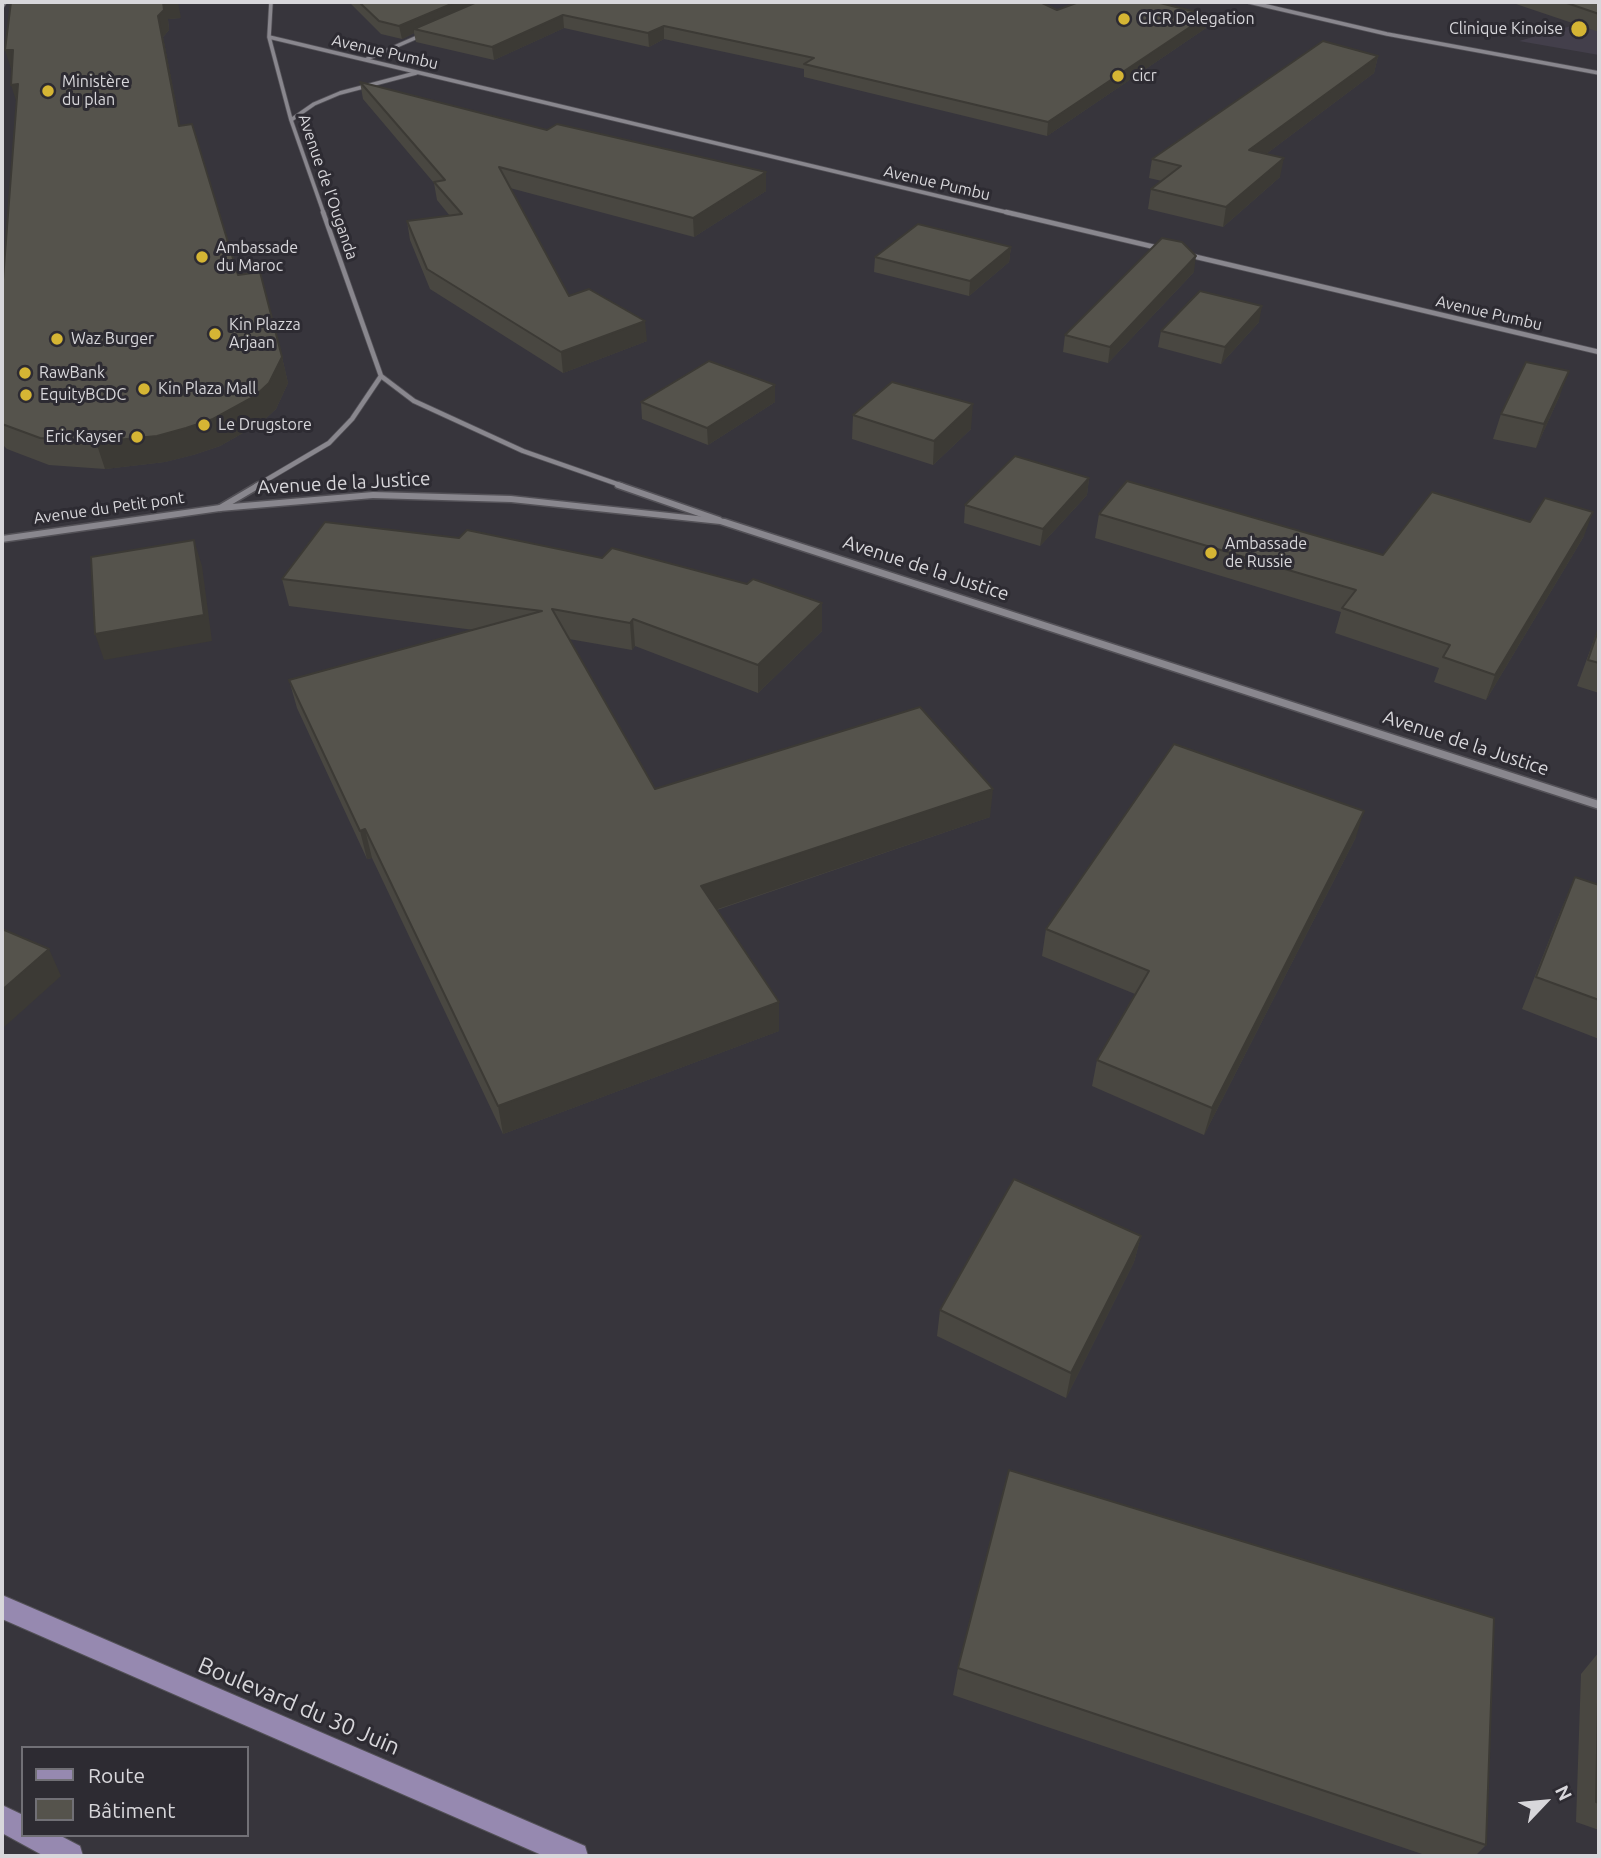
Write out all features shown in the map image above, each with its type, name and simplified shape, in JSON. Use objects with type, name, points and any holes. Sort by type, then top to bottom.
[{"type":"main road","name":"Avenue de la Justice","points":[[220,508],[373,495],[439,495],[602,507],[721,521],[1599,805]]},
{"type":"main road","name":"Avenue du Petit pont","points":[[2,540],[220,508]]},
{"type":"main road","name":"Boulevard du 30 Juin","points":[[2,1607],[575,1856]]},
{"type":"main road","points":[[2,1818],[21,1829]]},
{"type":"main road","points":[[36,1837],[70,1856]]},
{"type":"street","points":[[2,7],[5,2]]},
{"type":"street","name":"Avenue de l’Ouganda","points":[[271,2],[269,37],[292,120],[381,376]]},
{"type":"street","points":[[1249,2],[1387,34],[1599,73]]},
{"type":"street","points":[[367,60],[426,33]]},
{"type":"street","name":"Avenue Pumbu","points":[[269,37],[1164,249]]},
{"type":"street","points":[[292,120],[314,104],[340,93],[417,73]]},
{"type":"street","name":"Avenue Pumbu","points":[[1178,252],[1599,352]]},
{"type":"street","points":[[220,508],[329,443],[352,419],[381,376],[414,401],[523,451],[721,521]]},
{"type":"shaded area","name":"Clinique Kinoise","points":[[1599,18],[1599,55],[1519,41]]},
{"type":"building","points":[[11,2],[163,2],[164,10],[158,16],[179,126],[192,124],[238,275],[260,272],[282,357],[269,383],[255,396],[213,419],[157,436],[96,442],[40,438],[2,424],[2,293],[18,84],[11,85],[13,50],[5,50]]},
{"type":"building","points":[[359,2],[456,2],[399,26],[379,21]]},
{"type":"building","points":[[477,2],[1040,2],[1057,10],[1079,2],[1156,2],[1208,15],[1048,122],[804,64],[814,58],[664,26],[648,33],[563,15],[492,47],[414,29]]},
{"type":"building","points":[[1564,2],[1599,2],[1599,14]]},
{"type":"building","points":[[1323,41],[1378,56],[1249,150],[1284,158],[1226,207],[1151,189],[1181,166],[1152,159]]},
{"type":"building","points":[[360,82],[547,130],[557,124],[766,172],[693,218],[499,167],[569,296],[589,289],[645,321],[561,352],[427,269],[407,221],[462,214],[434,182],[445,180]]},
{"type":"building","points":[[918,224],[1011,247],[970,281],[875,257]]},
{"type":"building","points":[[1162,238],[1182,242],[1196,256],[1110,347],[1065,335]]},
{"type":"building","points":[[1200,291],[1262,306],[1225,347],[1161,331]]},
{"type":"building","points":[[709,361],[775,385],[707,428],[641,402]]},
{"type":"building","points":[[1526,362],[1569,371],[1544,424],[1501,414]]},
{"type":"building","points":[[892,382],[973,404],[934,441],[853,415]]},
{"type":"building","points":[[1015,456],[1089,478],[1043,529],[965,505]]},
{"type":"building","points":[[1127,481],[1383,555],[1432,492],[1530,522],[1545,498],[1593,512],[1495,675],[1443,657],[1450,645],[1342,608],[1356,590],[1099,514]]},
{"type":"building","points":[[325,522],[459,538],[467,530],[602,558],[612,548],[747,584],[753,579],[822,603],[758,665],[633,619],[630,623],[552,609],[655,789],[920,707],[993,789],[701,886],[779,1002],[498,1106],[365,829],[360,831],[289,680],[542,611],[282,579]]},
{"type":"building","points":[[194,540],[204,615],[95,634],[91,557]]},
{"type":"building","points":[[1599,628],[1599,663],[1588,660]]},
{"type":"building","points":[[1174,744],[1364,811],[1212,1108],[1097,1060],[1149,971],[1046,929]]},
{"type":"building","points":[[1575,877],[1599,885],[1599,1000],[1536,977]]},
{"type":"building","points":[[2,929],[49,949],[2,990]]},
{"type":"building","points":[[1014,1179],[1141,1236],[1071,1373],[940,1310]]},
{"type":"building","points":[[1009,1470],[1494,1618],[1486,1845],[958,1668]]},
{"type":"building","points":[[1599,1652],[1599,1803],[1596,1802]]},
{"type":"place","name":"CICR Delegation","points":[[1124,19]]},
{"type":"place","name":"Clinique Kinoise","points":[[1579,29]]},
{"type":"place","name":"cicr","points":[[1118,76]]},
{"type":"place","name":"Ministère du plan","points":[[48,91]]},
{"type":"place","name":"Ambassade du Maroc","points":[[202,257]]},
{"type":"place","name":"Kin Plazza Arjaan","points":[[215,334]]},
{"type":"place","name":"Waz Burger","points":[[57,339]]},
{"type":"place","name":"RawBank","points":[[25,373]]},
{"type":"place","name":"Kin Plaza Mall","points":[[144,389]]},
{"type":"place","name":"EquityBCDC","points":[[26,395]]},
{"type":"place","name":"Le Drugstore","points":[[204,425]]},
{"type":"place","name":"Eric Kayser","points":[[137,437]]},
{"type":"place","name":"Ambassade de Russie","points":[[1211,553]]}]
